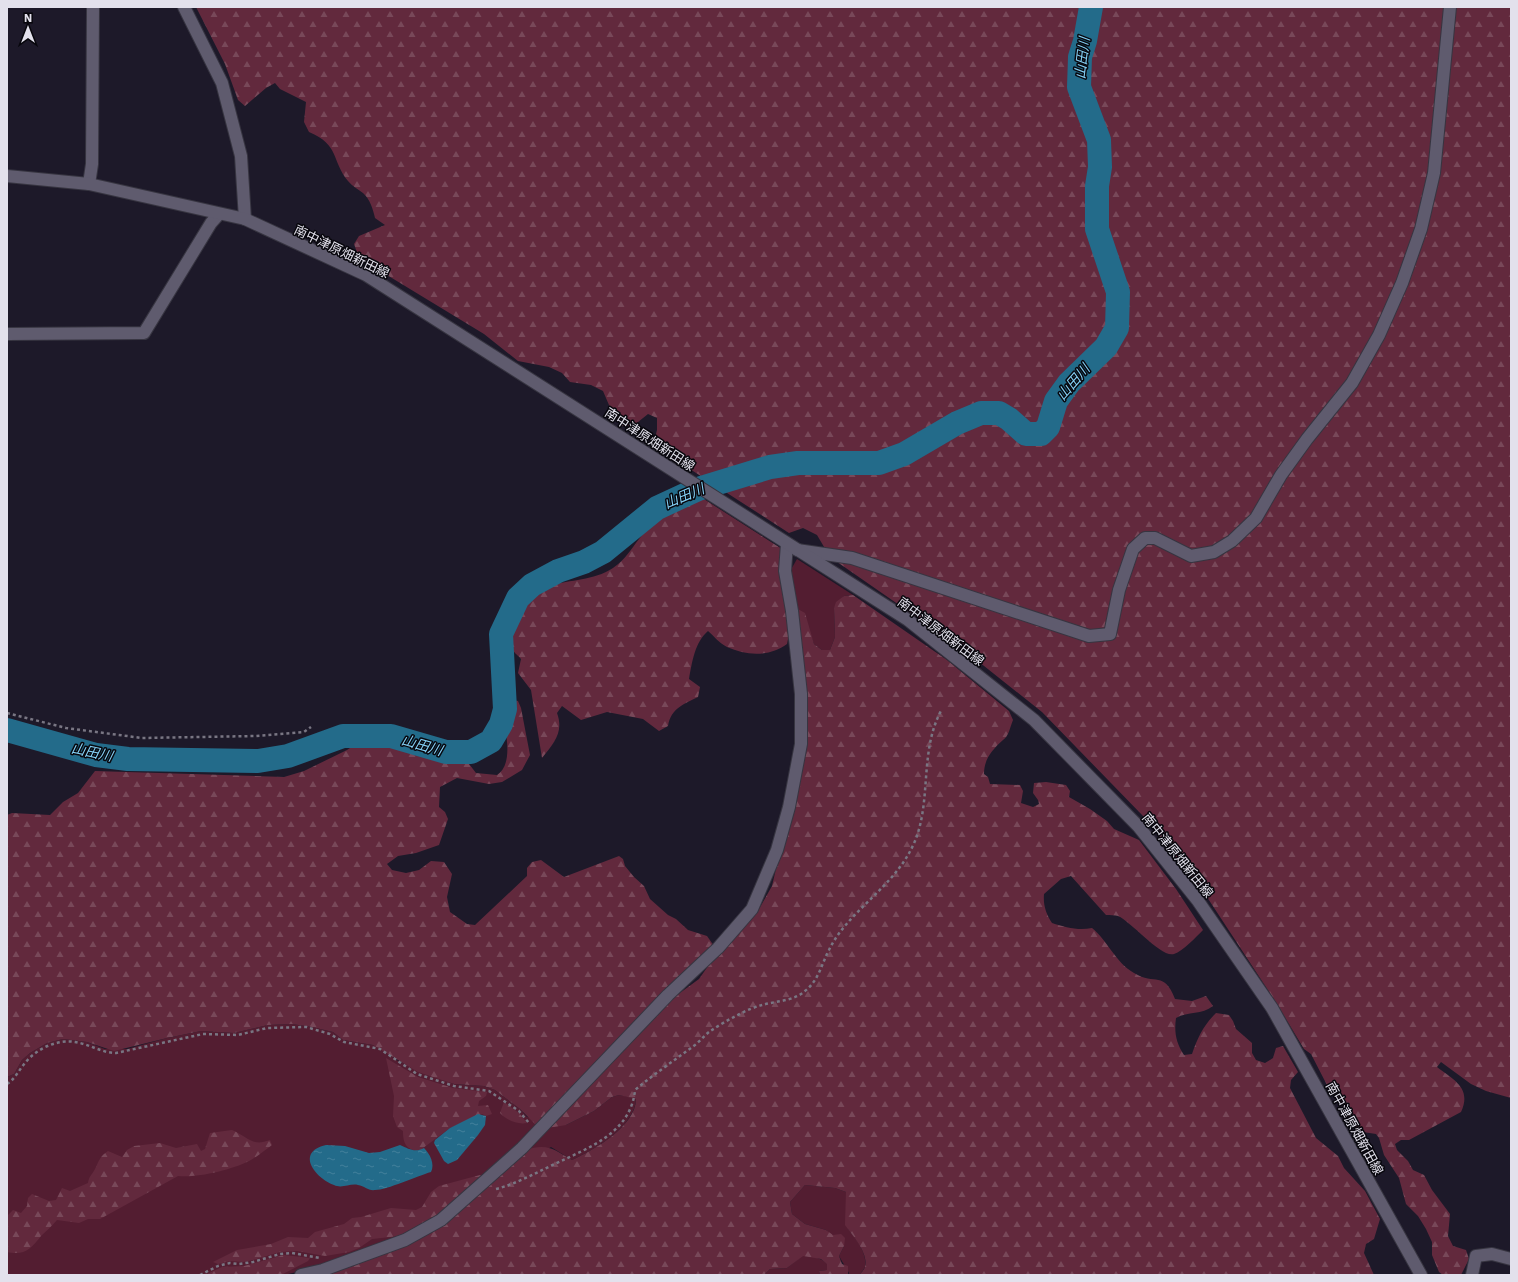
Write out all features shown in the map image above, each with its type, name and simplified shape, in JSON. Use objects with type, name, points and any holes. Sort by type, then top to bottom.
[{"type":"street","points":[[89,184],[92,164],[93,7]]},
{"type":"street","points":[[184,7],[222,83],[241,156],[245,219]]},
{"type":"street","points":[[301,1275],[323,1270],[405,1240],[441,1220],[476,1190],[538,1132],[633,1032],[742,922],[752,909],[777,850],[800,760],[803,722],[802,694],[792,612],[785,571],[792,547],[852,558],[1089,636],[1110,634],[1119,590],[1133,549],[1144,538],[1155,538],[1192,556],[1214,552],[1232,541],[1256,518],[1281,475],[1307,439],[1331,412],[1352,383],[1379,335],[1402,283],[1420,229],[1434,173],[1450,7]]},
{"type":"street","name":"南中津原畑新田線","points":[[7,176],[89,184],[245,219],[366,275],[640,448],[753,523],[908,620],[1034,720],[1138,826],[1198,901],[1272,1008],[1421,1275]]},
{"type":"street","points":[[7,334],[144,333],[211,223],[219,214]]},
{"type":"street","points":[[1472,1275],[1476,1256],[1492,1254],[1511,1259]]},
{"type":"path","points":[[476,1190],[487,1192],[505,1187],[531,1177],[589,1149],[606,1138],[627,1116],[631,1109],[635,1090],[697,1043],[708,1032],[755,1007],[777,1003],[799,996],[805,991],[818,975],[829,949],[836,939],[848,923],[894,876],[915,841],[923,813],[925,774],[930,742],[936,718],[942,709]]},
{"type":"path","points":[[7,713],[66,728],[85,729],[142,738],[255,736],[304,732],[311,727]]},
{"type":"path","points":[[7,1084],[35,1054],[50,1045],[64,1041],[86,1044],[104,1052],[116,1054],[203,1034],[238,1036],[267,1028],[306,1027],[330,1034],[344,1042],[380,1049],[417,1074],[454,1086],[490,1091],[519,1111],[538,1132]]},
{"type":"path","points":[[200,1275],[208,1270],[230,1263],[239,1264],[253,1262],[280,1254],[292,1253],[322,1258]]},
{"type":"shaded area","points":[[797,559],[853,595],[844,596],[834,608],[835,637],[830,650],[822,650],[814,644],[810,633],[794,607],[789,573]]},
{"type":"shaded area","points":[[292,1024],[333,1032],[343,1040],[373,1045],[381,1048],[398,1061],[454,1084],[484,1086],[495,1090],[520,1109],[527,1117],[566,1125],[594,1111],[612,1097],[619,1095],[636,1098],[634,1108],[622,1127],[612,1136],[581,1156],[572,1160],[551,1147],[408,1235],[322,1266],[284,1275],[7,1275],[7,1077],[14,1074],[22,1060],[30,1053],[47,1043],[63,1039],[87,1042],[105,1049],[127,1049],[167,1038],[201,1031],[234,1033],[268,1025]]},
{"type":"shaded area","points":[[805,1185],[835,1188],[846,1192],[848,1229],[854,1236],[865,1257],[865,1267],[859,1275],[848,1275],[849,1273],[839,1256],[844,1246],[826,1230],[805,1224],[792,1214],[790,1202]]},
{"type":"shaded area","points":[[802,1256],[819,1258],[828,1264],[827,1270],[819,1271],[820,1275],[764,1275],[770,1269],[787,1268]]},
{"type":"green space","points":[[196,7],[1511,7],[1511,1098],[1486,1091],[1471,1084],[1441,1062],[1437,1067],[1460,1085],[1463,1091],[1464,1104],[1461,1112],[1409,1140],[1401,1140],[1395,1144],[1397,1150],[1408,1161],[1413,1170],[1424,1175],[1432,1190],[1450,1214],[1448,1236],[1453,1246],[1466,1250],[1469,1259],[1461,1275],[1443,1275],[1439,1272],[1432,1255],[1432,1242],[1418,1216],[1406,1204],[1399,1178],[1384,1155],[1379,1138],[1376,1134],[1363,1132],[1353,1127],[1340,1101],[1328,1087],[1311,1054],[1304,1049],[1277,1004],[1205,894],[1144,817],[1042,712],[964,650],[830,557],[817,535],[803,528],[789,533],[676,460],[654,442],[657,430],[657,418],[648,414],[633,426],[622,426],[612,412],[603,391],[591,385],[570,382],[562,373],[549,367],[518,361],[484,334],[359,258],[354,244],[359,236],[385,225],[375,218],[368,198],[348,181],[326,142],[309,132],[304,122],[306,102],[280,89],[275,83],[266,88],[245,106],[238,100],[225,64]]},
{"type":"green space","points":[[696,494],[782,549],[790,629],[787,644],[765,653],[758,654],[742,652],[727,647],[708,631],[697,647],[689,679],[700,687],[698,697],[679,707],[672,715],[668,726],[659,731],[643,719],[607,712],[581,720],[562,706],[557,713],[559,726],[557,737],[542,758],[531,690],[518,673],[521,659],[514,651],[510,640],[510,630],[518,611],[533,595],[541,590],[550,586],[598,575],[613,568],[624,558],[646,531],[667,509]]},
{"type":"green space","points":[[853,595],[947,660],[1009,711],[1013,720],[1008,734],[992,751],[985,764],[984,774],[988,777],[990,784],[1020,785],[1023,791],[1021,803],[1033,807],[1039,804],[1033,793],[1034,783],[1046,782],[1066,785],[1070,791],[1069,797],[1107,821],[1114,829],[1139,840],[1176,889],[1203,930],[1189,944],[1174,954],[1168,954],[1162,951],[1124,920],[1117,916],[1106,915],[1071,876],[1061,879],[1044,894],[1045,906],[1050,920],[1052,923],[1072,928],[1092,928],[1098,933],[1127,968],[1141,977],[1163,981],[1171,990],[1175,999],[1192,1001],[1206,996],[1213,1006],[1209,1009],[1185,1014],[1176,1018],[1176,1037],[1184,1055],[1192,1054],[1201,1032],[1216,1013],[1229,1015],[1236,1029],[1252,1043],[1252,1053],[1256,1060],[1265,1063],[1273,1058],[1276,1048],[1283,1046],[1298,1072],[1291,1080],[1290,1088],[1316,1138],[1338,1156],[1344,1168],[1365,1191],[1380,1219],[1374,1239],[1366,1244],[1364,1253],[1374,1275],[859,1275],[865,1268],[866,1262],[865,1256],[859,1244],[845,1225],[846,1192],[835,1188],[805,1185],[790,1202],[792,1214],[805,1224],[826,1230],[833,1235],[841,1234],[845,1238],[844,1246],[839,1256],[842,1264],[848,1266],[848,1275],[820,1275],[819,1271],[827,1270],[827,1264],[821,1259],[803,1256],[787,1268],[770,1269],[764,1275],[317,1275],[407,1242],[525,1150],[539,1147],[550,1148],[572,1160],[602,1143],[622,1128],[634,1109],[636,1099],[619,1095],[612,1097],[594,1111],[566,1125],[548,1128],[673,998],[699,979],[720,949],[759,909],[772,886],[802,757],[794,607],[805,613],[814,644],[822,650],[830,650],[835,637],[834,608],[836,602],[844,596]]},
{"type":"green space","points":[[513,700],[518,701],[521,708],[530,755],[522,770],[502,782],[489,784],[457,778],[440,787],[439,807],[445,812],[448,819],[439,845],[416,853],[398,856],[387,864],[392,870],[406,873],[419,870],[431,861],[444,862],[452,874],[447,897],[450,912],[467,924],[475,925],[527,876],[527,868],[532,862],[541,860],[564,877],[619,856],[623,859],[625,866],[634,877],[644,886],[650,899],[688,930],[707,936],[714,946],[537,1126],[520,1109],[495,1090],[484,1086],[454,1084],[418,1072],[373,1045],[343,1040],[333,1032],[292,1024],[268,1025],[234,1033],[201,1031],[114,1051],[87,1042],[63,1039],[47,1043],[30,1053],[22,1060],[14,1074],[7,1077],[7,815],[12,813],[50,815],[63,802],[78,793],[95,771],[284,777],[304,771],[347,750],[353,746],[350,738],[352,737],[351,733],[361,730],[428,740],[466,760],[476,773],[497,775],[503,770],[507,754],[506,734],[501,708],[503,705]]},
{"type":"green space","points":[[386,1058],[418,1077],[453,1088],[487,1092],[486,1096],[479,1101],[478,1106],[488,1105],[492,1114],[486,1116],[482,1114],[450,1128],[419,1151],[411,1149],[406,1145],[403,1131],[397,1127],[393,1116],[394,1096]]},
{"type":"green space","points":[[504,1102],[519,1113],[527,1123],[516,1123],[503,1116],[500,1113]]},
{"type":"green space","points":[[232,1130],[254,1142],[264,1142],[270,1140],[272,1145],[252,1159],[233,1167],[204,1175],[178,1176],[100,1219],[88,1219],[79,1223],[57,1220],[34,1245],[27,1250],[18,1253],[7,1252],[7,1216],[13,1210],[21,1213],[27,1206],[28,1198],[32,1194],[49,1201],[56,1200],[62,1188],[70,1191],[88,1183],[100,1159],[108,1151],[122,1157],[127,1150],[134,1146],[160,1143],[176,1148],[197,1144],[201,1151],[205,1149],[210,1133]]},
{"type":"green space","points":[[480,1175],[489,1175],[458,1202],[408,1235],[372,1239],[359,1248],[349,1252],[325,1256],[297,1251],[280,1252],[243,1262],[230,1261],[218,1264],[213,1262],[237,1250],[271,1244],[288,1237],[308,1238],[315,1232],[344,1224],[352,1218],[361,1217],[391,1208],[416,1210],[422,1207],[431,1192],[439,1186]]},
{"type":"green space","points":[[284,1255],[310,1258],[308,1261],[281,1275],[205,1275],[222,1267],[244,1266]]},
{"type":"water","points":[[478,1114],[486,1116],[485,1125],[457,1160],[448,1164],[444,1161],[434,1143],[435,1140],[450,1128]]},
{"type":"water","points":[[326,1145],[345,1146],[369,1153],[380,1152],[400,1145],[415,1150],[424,1148],[431,1159],[432,1169],[431,1172],[380,1189],[370,1190],[355,1185],[337,1186],[320,1177],[311,1165],[310,1159],[312,1153],[317,1148]]},
{"type":"waterway","name":"山田川","points":[[7,730],[96,755],[128,759],[258,761],[288,756],[343,736],[391,736],[446,752],[471,752],[491,741],[501,724],[505,709],[501,634],[518,598],[532,585],[558,571],[584,562],[603,552],[657,508],[698,489],[770,467],[798,463],[879,463],[904,454],[957,423],[981,413],[999,413],[1009,419],[1026,434],[1041,434],[1048,427],[1056,401],[1069,383],[1106,347],[1117,328],[1118,292],[1097,229],[1097,186],[1100,167],[1099,140],[1079,87],[1080,57],[1085,41],[1091,7]]}]
